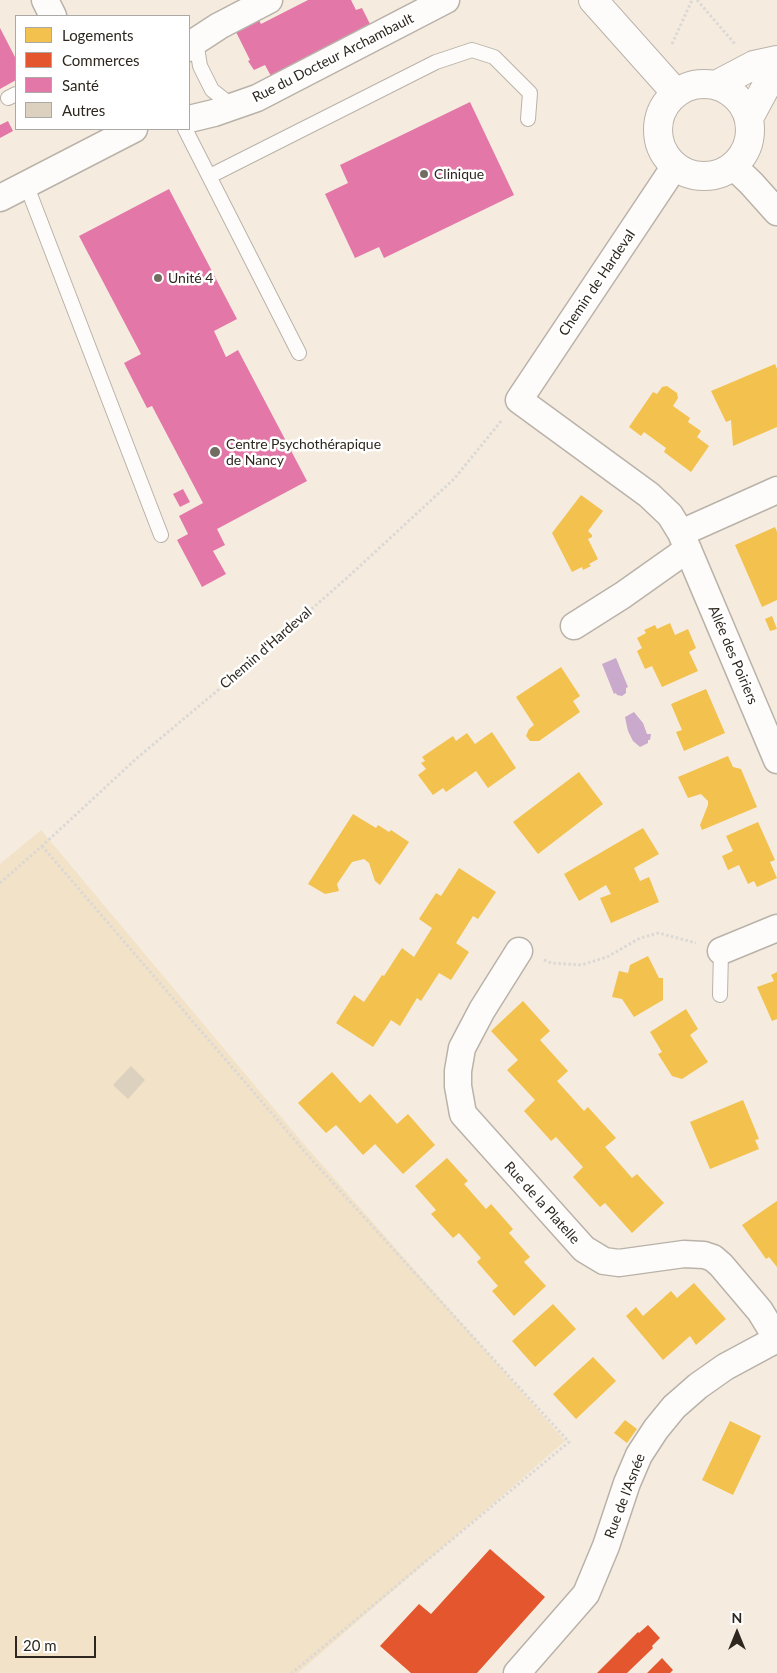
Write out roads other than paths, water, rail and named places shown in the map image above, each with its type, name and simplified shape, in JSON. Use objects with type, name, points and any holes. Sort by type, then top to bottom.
[{"type":"street","points":[[45,0],[52,15]]},
{"type":"street","points":[[192,44],[207,12],[229,0]]},
{"type":"street","points":[[192,44],[219,26],[269,0]]},
{"type":"street","name":"Rue du Docteur Archambault","points":[[190,119],[257,98],[446,0]]},
{"type":"street","points":[[593,0],[676,93]]},
{"type":"street","points":[[716,85],[754,65],[777,60]]},
{"type":"street","points":[[749,118],[777,66]]},
{"type":"street","points":[[716,85],[732,94],[742,104],[749,118],[748,144],[742,157],[733,166],[719,174],[705,176],[688,174],[675,166],[662,148],[658,135],[660,117],[665,106],[676,93],[691,86],[716,85]]},
{"type":"street","points":[[0,198],[121,132]]},
{"type":"street","name":"Chemin de Hardeval","points":[[518,400],[675,166]]},
{"type":"street","points":[[733,166],[777,212]]},
{"type":"street","name":"Allée des Poiriers","points":[[518,400],[649,495],[670,514],[685,541],[777,760]]},
{"type":"street","points":[[574,626],[623,595],[685,541],[777,490]]},
{"type":"street","points":[[721,951],[777,928]]},
{"type":"street","name":"Rue de la Platelle","points":[[520,951],[482,1010],[462,1048],[458,1071],[458,1086],[463,1114],[584,1249],[604,1261],[619,1263],[684,1254],[704,1255],[713,1258],[760,1310],[777,1339]]},
{"type":"street","name":"Rue de l'Asnée","points":[[517,1673],[586,1594],[606,1546],[627,1483],[639,1455],[656,1429],[674,1407],[698,1386],[725,1367],[777,1339]]},
{"type":"lane","points":[[192,44],[212,90],[235,106]]},
{"type":"lane","points":[[210,176],[436,62],[472,50],[494,57],[530,92],[528,119]]},
{"type":"lane","points":[[186,130],[299,354]]},
{"type":"lane","points":[[26,184],[161,535]]},
{"type":"lane","points":[[720,995],[721,951]]},
{"type":"place","name":"Clinique","points":[[424,174]]},
{"type":"place","name":"Unité 4","points":[[158,278]]},
{"type":"place","name":"Centre Psychothérapique de Nancy","points":[[215,452]]}]
